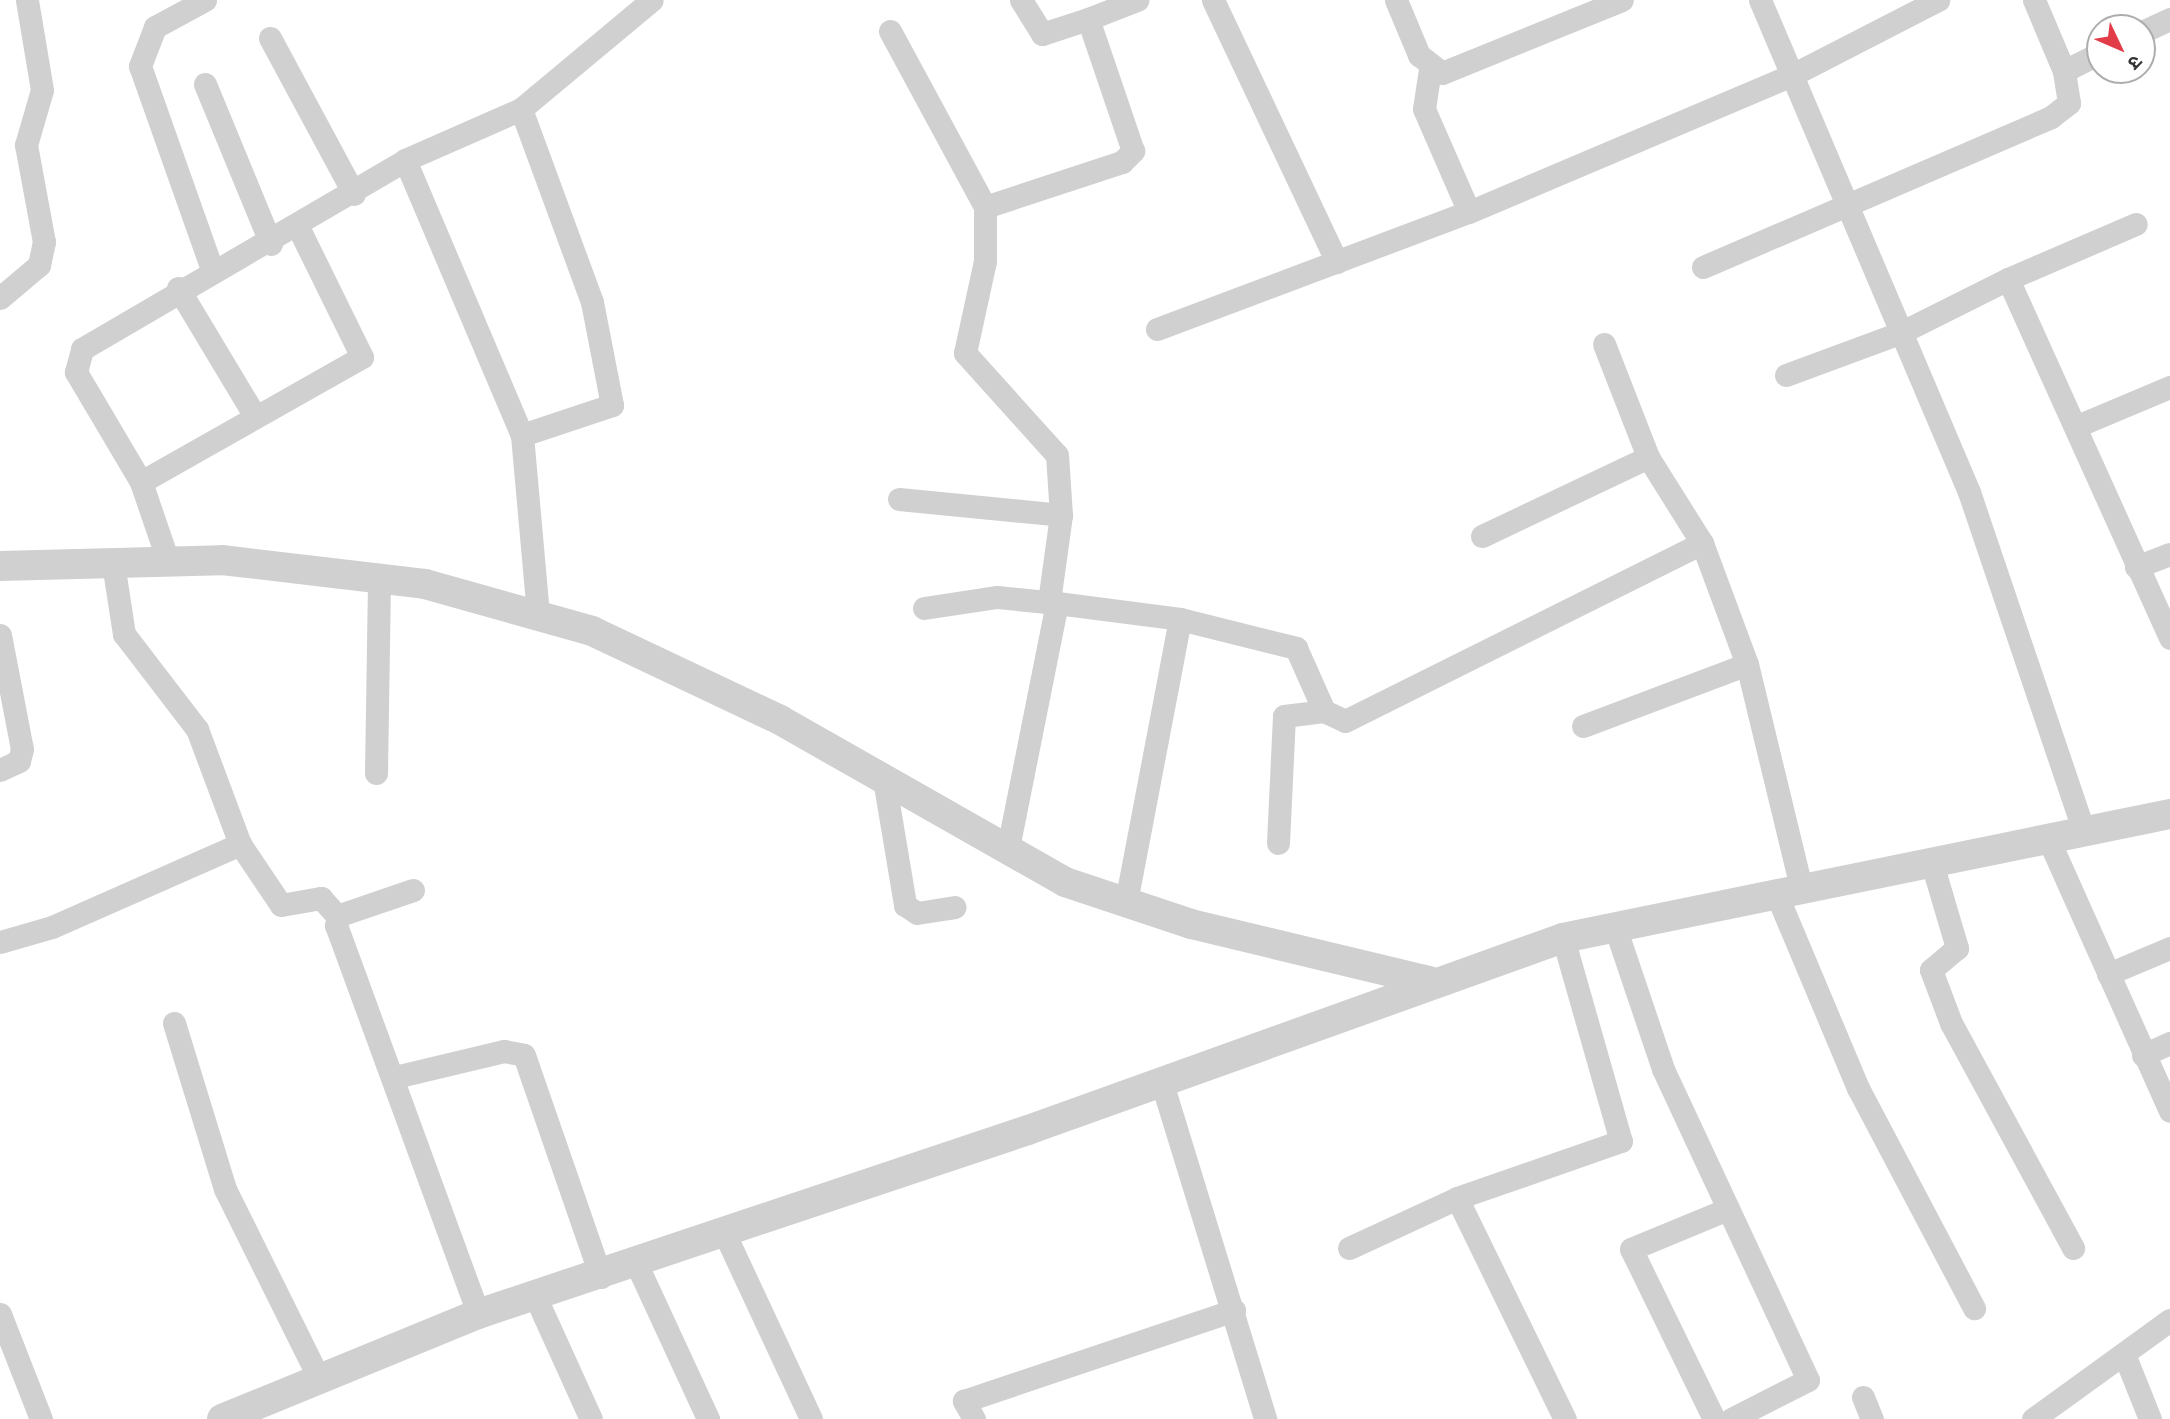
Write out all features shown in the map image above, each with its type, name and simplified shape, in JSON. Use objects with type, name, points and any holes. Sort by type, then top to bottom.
[{"type":"street","points":[[0,298],[39,265],[44,242],[26,145],[42,90],[27,0]]},
{"type":"street","points":[[205,0],[155,27],[140,66],[212,270]]},
{"type":"street","points":[[168,561],[141,482],[74,364],[86,344],[178,288],[271,244],[405,160],[522,109],[652,0]]},
{"type":"street","points":[[1021,0],[1042,34],[1137,0]]},
{"type":"street","points":[[1213,0],[1337,262]]},
{"type":"street","points":[[1396,0],[1430,69],[1424,109],[1469,212]]},
{"type":"street","points":[[1430,69],[1452,71],[1622,0]]},
{"type":"street","points":[[1760,0],[1796,73],[1969,492],[2083,828]]},
{"type":"street","points":[[1157,329],[1469,212],[1796,73],[1938,0]]},
{"type":"street","points":[[1703,267],[1851,206],[2063,110],[2071,92],[2034,0]]},
{"type":"street","points":[[985,207],[1122,162],[1133,151],[1088,19]]},
{"type":"street","points":[[890,31],[985,207],[985,261],[965,353],[1058,455],[1061,515],[1053,603],[1007,848]]},
{"type":"street","points":[[271,38],[354,194]]},
{"type":"street","points":[[2064,71],[2086,60]]},
{"type":"street","points":[[205,84],[271,244]]},
{"type":"street","points":[[522,109],[592,302],[612,405],[522,435]]},
{"type":"street","points":[[405,160],[522,435],[538,616]]},
{"type":"street","points":[[1786,375],[1902,332],[2008,279],[2136,224]]},
{"type":"street","points":[[141,482],[362,357],[298,228]]},
{"type":"street","points":[[2008,279],[2077,426],[2136,567],[2170,638]]},
{"type":"street","points":[[178,288],[255,416]]},
{"type":"street","points":[[1604,344],[1648,457],[1702,543],[1747,664],[1789,890],[1858,1088],[1974,1308]]},
{"type":"street","points":[[2077,426],[2168,394]]},
{"type":"street","points":[[1482,536],[1648,457]]},
{"type":"street","points":[[899,499],[1061,515]]},
{"type":"street","points":[[1278,843],[1284,716],[1324,711],[1345,721],[1702,543]]},
{"type":"street","points":[[2136,567],[2170,554]]},
{"type":"street","points":[[0,566],[222,560],[425,584],[592,631],[679,672],[884,779],[1065,882],[1191,924],[1429,981]]},
{"type":"street","points":[[113,563],[124,634],[197,729],[240,844],[281,905],[321,898],[338,916]]},
{"type":"street","points":[[376,773],[379,578]]},
{"type":"street","points":[[924,608],[997,597],[1053,603],[1180,619],[1296,648],[1324,711]]},
{"type":"street","points":[[1126,902],[1180,619]]},
{"type":"street","points":[[0,635],[22,749],[19,761],[0,769]]},
{"type":"street","points":[[1583,726],[1747,664]]},
{"type":"street","points":[[884,779],[905,905],[916,913],[955,908]]},
{"type":"street","points":[[222,1419],[478,1314],[637,1265],[723,1230],[1161,1080],[1429,981],[1563,938],[2083,828],[2170,814]]},
{"type":"street","points":[[2047,836],[2170,1111]]},
{"type":"street","points":[[0,942],[52,927],[240,844]]},
{"type":"street","points":[[1931,860],[1957,948],[1931,970],[1951,1023],[2073,1248]]},
{"type":"street","points":[[338,916],[413,890]]},
{"type":"street","points":[[338,916],[336,925],[394,1077],[478,1314]]},
{"type":"street","points":[[1615,927],[1663,1069],[1808,1380],[1731,1419]]},
{"type":"street","points":[[1349,1248],[1457,1198],[1621,1141],[1563,938]]},
{"type":"street","points":[[2108,974],[2170,948]]},
{"type":"street","points":[[174,1023],[225,1189],[319,1378]]},
{"type":"street","points":[[2143,1055],[2170,1043]]},
{"type":"street","points":[[394,1077],[504,1051],[524,1055],[601,1277]]},
{"type":"street","points":[[1161,1080],[1234,1310],[1265,1419]]},
{"type":"street","points":[[1457,1198],[1565,1419]]},
{"type":"street","points":[[1714,1419],[1631,1249],[1728,1209]]},
{"type":"street","points":[[723,1230],[811,1419]]},
{"type":"street","points":[[637,1265],[708,1419]]},
{"type":"street","points":[[536,1298],[591,1419]]},
{"type":"street","points":[[974,1419],[964,1401],[1234,1310]]},
{"type":"street","points":[[0,1314],[41,1419]]},
{"type":"street","points":[[2046,1415],[2170,1320]]},
{"type":"street","points":[[2124,1354],[2150,1419]]},
{"type":"street","points":[[1863,1397],[1872,1419]]}]
